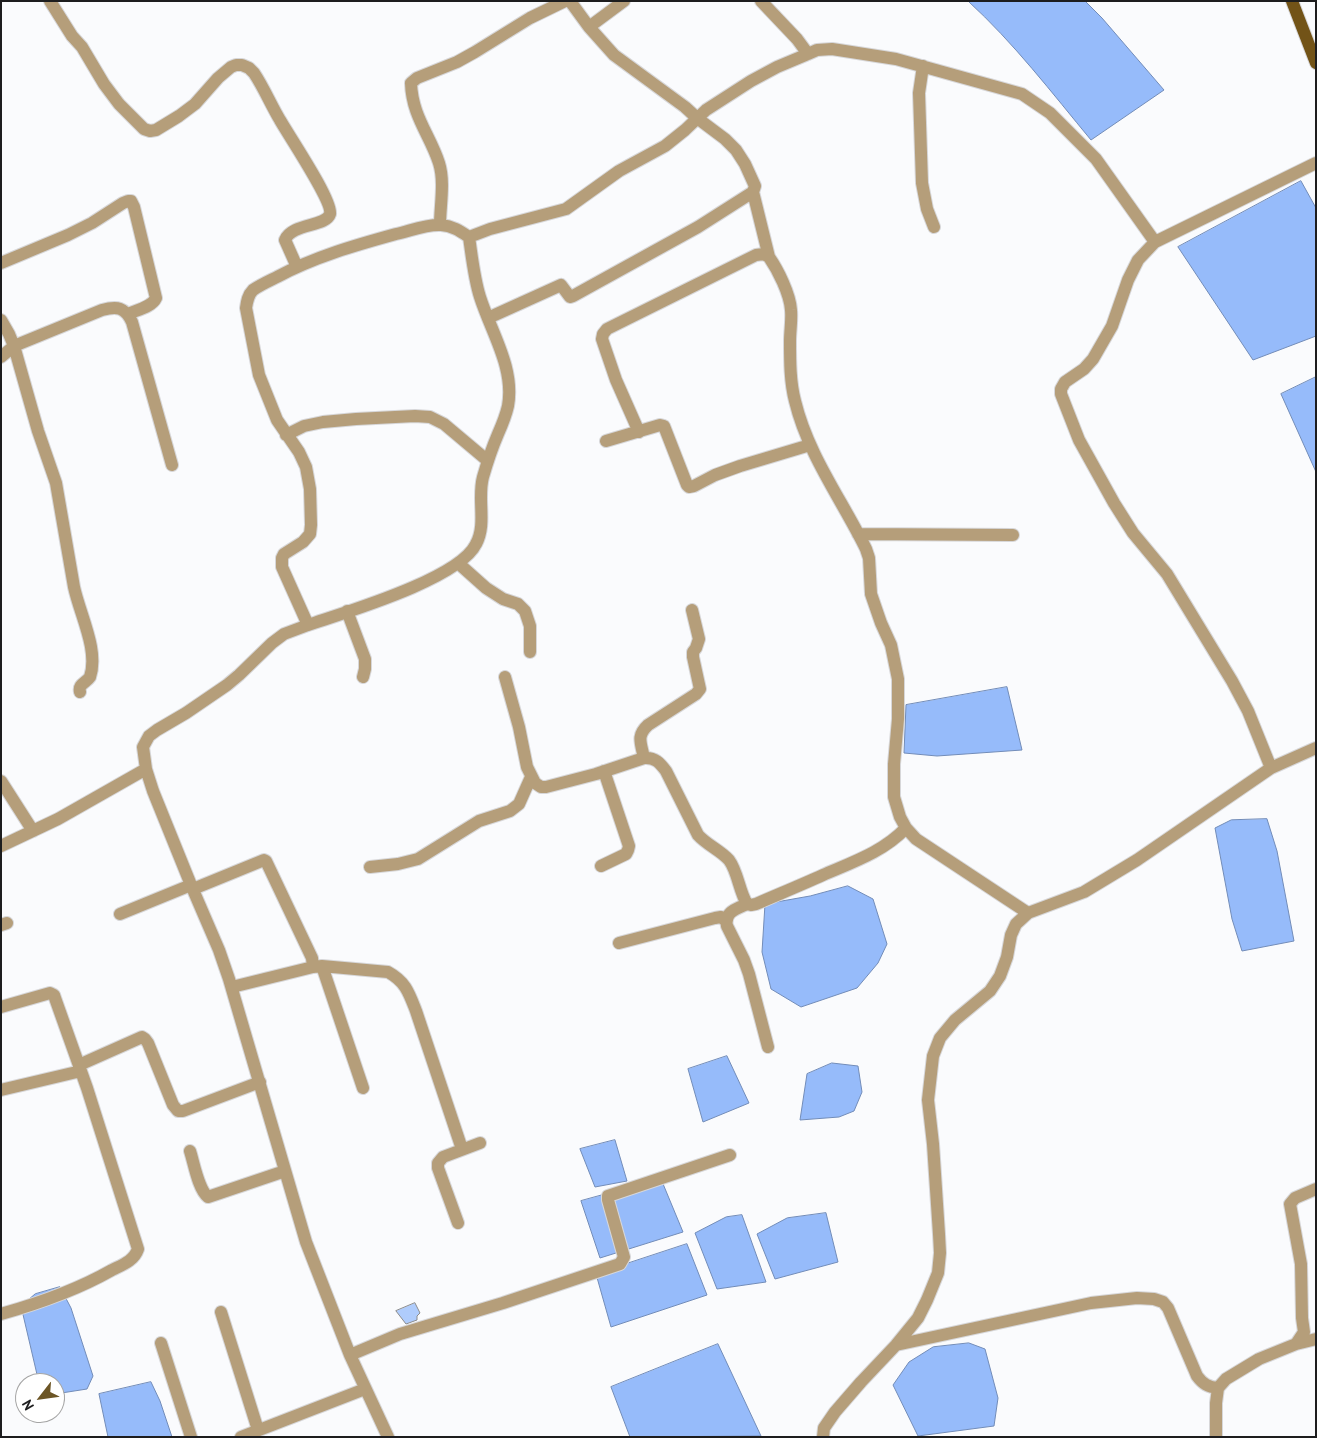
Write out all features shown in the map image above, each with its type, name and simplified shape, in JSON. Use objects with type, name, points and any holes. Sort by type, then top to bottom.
[{"type":"main road","points":[[1295,5],[1316,63]]},
{"type":"street","points":[[50,1],[72,36],[82,47],[104,84],[119,104],[144,129],[156,130],[179,116],[195,104],[218,78],[231,67],[242,65],[254,73],[329,205],[330,213],[328,218],[292,231],[285,240],[297,267]]},
{"type":"street","points":[[440,225],[440,166],[415,111],[411,83],[417,78],[457,62],[530,18],[565,1]]},
{"type":"street","points":[[570,1],[589,27],[614,55],[726,139],[736,150],[752,179],[755,186],[753,192],[770,257],[786,292],[791,310],[791,381],[795,402],[810,446],[869,558],[871,594],[880,623],[891,645],[898,679],[894,797],[900,817],[906,828],[916,839],[1028,913]]},
{"type":"street","points":[[589,27],[624,1]]},
{"type":"street","points":[[761,1],[797,39],[808,54]]},
{"type":"street","points":[[469,238],[490,229],[566,209],[619,170],[665,146],[706,110],[751,81],[777,67],[817,50],[832,49],[896,59],[1022,94],[1050,113],[1096,159],[1155,242]]},
{"type":"street","points":[[923,66],[919,93],[922,183],[927,209],[934,227]]},
{"type":"street","points":[[1271,768],[1248,710],[1232,681],[1168,574],[1133,533],[1079,440],[1061,394],[1061,389],[1065,382],[1084,369],[1093,359],[1112,326],[1128,280],[1138,260],[1155,242],[1316,163]]},
{"type":"street","points":[[488,318],[561,285],[570,297],[573,296],[698,227],[753,192]]},
{"type":"street","points":[[1,264],[68,236],[122,204],[128,201],[131,202],[134,206],[156,298],[151,304],[128,314]]},
{"type":"street","points":[[308,625],[282,567],[282,558],[284,554],[303,542],[310,534],[312,525],[310,489],[306,468],[299,452],[277,420],[259,375],[246,308],[248,298],[262,284],[297,267],[369,242],[440,225],[454,228],[469,238],[479,295],[507,371],[509,387],[508,406],[480,489],[482,518],[476,544],[466,558],[420,584],[284,634],[228,685],[149,736],[144,747],[146,769],[232,987],[306,1242],[350,1355],[388,1437]]},
{"type":"street","points":[[639,432],[616,380],[602,339],[603,334],[608,329],[756,254],[764,254],[770,257]]},
{"type":"street","points":[[1,357],[14,346],[102,310],[117,308],[128,314],[132,322],[172,465]]},
{"type":"street","points":[[1,320],[14,346],[38,432],[56,483],[74,587],[91,646],[92,672],[88,680],[80,685],[80,692]]},
{"type":"street","points":[[286,435],[304,426],[323,422],[366,418],[430,417],[444,424],[488,461]]},
{"type":"street","points":[[606,440],[660,425],[664,426],[689,487],[740,466],[810,446]]},
{"type":"street","points":[[858,534],[1013,535]]},
{"type":"street","points":[[458,563],[486,588],[503,599],[518,604],[525,611],[530,626],[530,652]]},
{"type":"street","points":[[644,758],[640,737],[642,731],[648,725],[696,694],[700,689],[693,658],[693,652],[699,639],[692,610]]},
{"type":"street","points":[[347,611],[365,659],[363,677]]},
{"type":"street","points":[[505,676],[527,767],[535,783],[541,787],[546,787],[644,758],[650,758],[661,764],[698,835],[730,862],[743,899],[747,904]]},
{"type":"street","points":[[823,1437],[824,1428],[835,1412],[918,1318],[938,1273],[939,1234],[928,1100],[933,1056],[940,1038],[955,1020],[990,991],[1000,976],[1007,957],[1011,935],[1016,924],[1028,913],[1084,892],[1130,864],[1271,768],[1316,748]]},
{"type":"street","points":[[1,846],[58,819],[146,769]]},
{"type":"street","points":[[601,866],[626,854],[629,846],[604,771]]},
{"type":"street","points":[[370,867],[398,864],[418,859],[479,821],[510,811],[519,804],[532,777]]},
{"type":"street","points":[[1,781],[33,831]]},
{"type":"street","points":[[768,1047],[749,974],[727,926],[728,915],[747,904],[756,904],[866,857],[884,847],[906,828]]},
{"type":"street","points":[[120,914],[264,860],[266,861],[318,967],[363,1088]]},
{"type":"street","points":[[619,942],[715,918],[721,917],[726,921]]},
{"type":"street","points":[[232,987],[318,967],[388,972],[398,977],[408,989],[462,1149]]},
{"type":"street","points":[[1,1007],[50,993],[54,995],[80,1068],[138,1249],[133,1258],[92,1282],[43,1301],[1,1314]]},
{"type":"street","points":[[1,1090],[80,1068],[142,1037],[148,1043],[173,1105],[178,1111],[183,1111],[260,1082]]},
{"type":"street","points":[[458,1224],[438,1168],[438,1162],[443,1157],[480,1143]]},
{"type":"street","points":[[190,1151],[201,1188],[208,1197],[285,1171]]},
{"type":"street","points":[[350,1355],[400,1334],[503,1303],[620,1264],[624,1257],[608,1196],[730,1155]]},
{"type":"street","points":[[1296,1344],[1304,1332],[1301,1264],[1290,1204],[1295,1198],[1316,1189]]},
{"type":"street","points":[[896,1345],[1091,1303],[1137,1298],[1154,1299],[1163,1302],[1168,1308],[1197,1376],[1202,1383],[1209,1387],[1218,1388]]},
{"type":"street","points":[[221,1312],[258,1430]]},
{"type":"street","points":[[1216,1437],[1218,1388],[1226,1379],[1260,1360],[1296,1344],[1316,1339]]},
{"type":"street","points":[[161,1343],[191,1437]]},
{"type":"street","points":[[241,1437],[365,1389]]},
{"type":"water","points":[[968,1],[1085,1],[1164,90],[1091,140],[1017,51]]},
{"type":"water","points":[[1301,181],[1316,208],[1316,336],[1253,360],[1178,247]]},
{"type":"water","points":[[1316,377],[1316,472],[1281,394]]},
{"type":"water","points":[[1007,687],[1022,750],[937,756],[904,753],[906,705]]},
{"type":"water","points":[[1267,819],[1277,851],[1294,941],[1242,951],[1232,919],[1215,828],[1231,820]]},
{"type":"water","points":[[848,886],[873,899],[887,944],[878,963],[857,988],[801,1007],[771,989],[762,952],[765,904],[810,896]]},
{"type":"water","points":[[727,1056],[749,1103],[703,1122],[688,1069]]},
{"type":"water","points":[[832,1063],[858,1066],[862,1092],[854,1111],[839,1117],[800,1120],[807,1074]]},
{"type":"water","points":[[615,1140],[627,1181],[595,1187],[580,1149]]},
{"type":"water","points":[[661,1179],[683,1232],[600,1258],[581,1201]]},
{"type":"water","points":[[826,1213],[838,1262],[775,1279],[757,1234],[787,1218]]},
{"type":"water","points":[[742,1215],[766,1282],[717,1289],[695,1233],[726,1217]]},
{"type":"water","points":[[687,1244],[707,1295],[611,1327],[596,1274]]},
{"type":"water","points":[[60,1287],[71,1308],[93,1376],[87,1389],[65,1392],[65,1373],[37,1373],[21,1306],[35,1294]]},
{"type":"water","points":[[969,1343],[985,1349],[998,1398],[994,1426],[918,1436],[893,1385],[909,1362],[933,1347]]},
{"type":"water","points":[[718,1344],[761,1436],[630,1437],[611,1387]]},
{"type":"water","points":[[151,1382],[160,1401],[172,1437],[108,1437],[99,1394]]},
{"type":"building","points":[[415,1303],[420,1313],[417,1316],[417,1320],[406,1324],[396,1311]]}]
